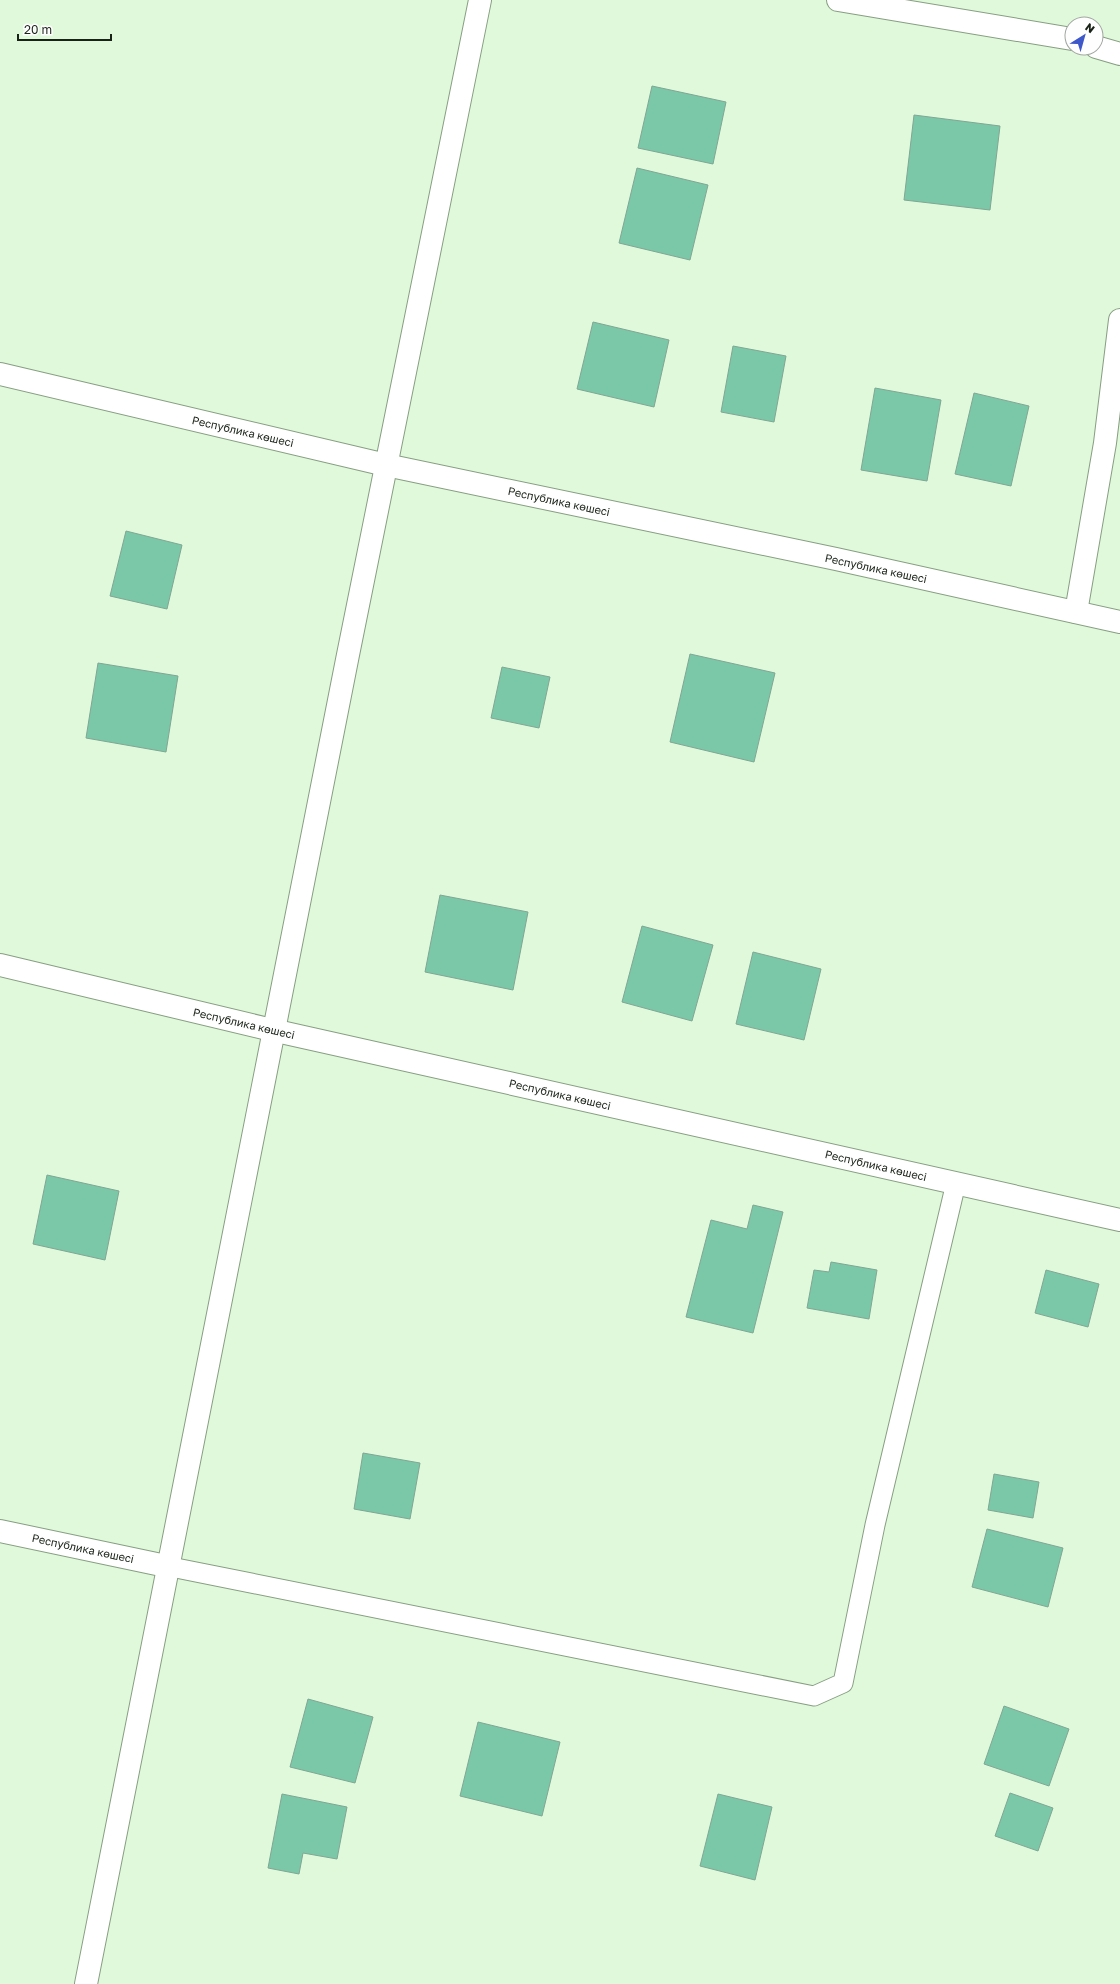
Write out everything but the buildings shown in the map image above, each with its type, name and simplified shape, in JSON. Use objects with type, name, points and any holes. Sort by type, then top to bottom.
[{"type":"street","points":[[86,1984],[166,1566],[272,1030],[480,0]]},
{"type":"street","points":[[838,0],[1064,38]]},
{"type":"street","points":[[1104,49],[1120,54]]},
{"type":"street","points":[[1076,612],[1104,443],[1120,320]]},
{"type":"street","name":"Республика көшесі","points":[[0,374],[386,465],[1120,622]]},
{"type":"street","name":"Республика көшесі","points":[[0,965],[272,1030],[956,1182],[1120,1220]]},
{"type":"street","name":"Республика көшесі","points":[[0,1531],[166,1566]]},
{"type":"lane","points":[[166,1566],[814,1696],[842,1683],[875,1525],[956,1182]]}]
